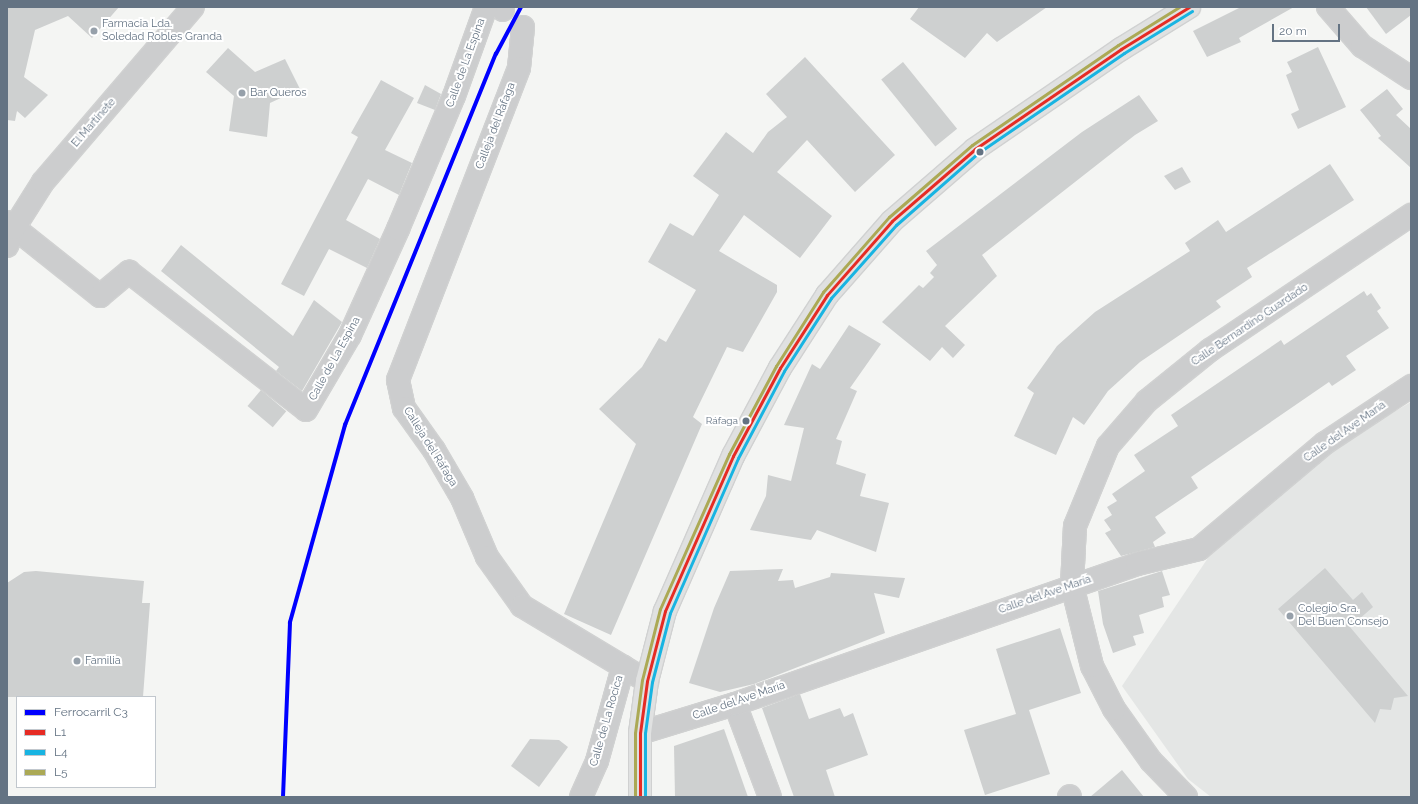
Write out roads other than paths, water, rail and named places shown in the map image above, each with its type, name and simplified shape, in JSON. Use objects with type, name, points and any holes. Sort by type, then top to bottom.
[{"type":"main road","points":[[640,797],[640,733],[647,682],[665,611],[733,456],[780,368],[827,295],[892,221],[975,149],[1121,49],[1189,7]]},
{"type":"street","name":"El Martinete","points":[[9,232],[43,182],[193,7]]},
{"type":"street","points":[[1328,7],[1362,46],[1411,78]]},
{"type":"street","name":"Calle de La Espina","points":[[9,232],[100,296],[129,272],[306,410],[350,335],[398,229],[454,96],[497,8]]},
{"type":"street","name":"Calleja del Ráfaga","points":[[523,27],[519,68],[398,380],[404,408],[434,450],[458,492],[487,557],[522,606],[647,682]]},
{"type":"street","name":"Calle Bernardino Guardado","points":[[1186,797],[1151,761],[1114,709],[1092,666],[1072,585],[1075,526],[1108,446],[1147,400],[1210,350],[1411,215]]},
{"type":"street","name":"Calle del Ave María","points":[[640,733],[735,704],[1072,585],[1137,564],[1199,549],[1325,444],[1411,386]]},
{"type":"street","name":"Calle de La Rocica","points":[[581,797],[597,761],[623,667]]},
{"type":"street","points":[[735,704],[770,797]]},
{"type":"rail line","name":"C3","points":[[283,797],[290,622],[345,425],[496,54],[521,7]]},
{"type":"place","name":"Farmacia Lda. Soledad Robles Granda","points":[[94,31]]},
{"type":"place","name":"Bar Queros","points":[[242,93]]},
{"type":"place","name":"Ráfaga","points":[[746,421]]},
{"type":"place","name":"Colegio Sra. Del Buen Consejo","points":[[1290,616]]},
{"type":"place","name":"Familia","points":[[77,661]]}]
